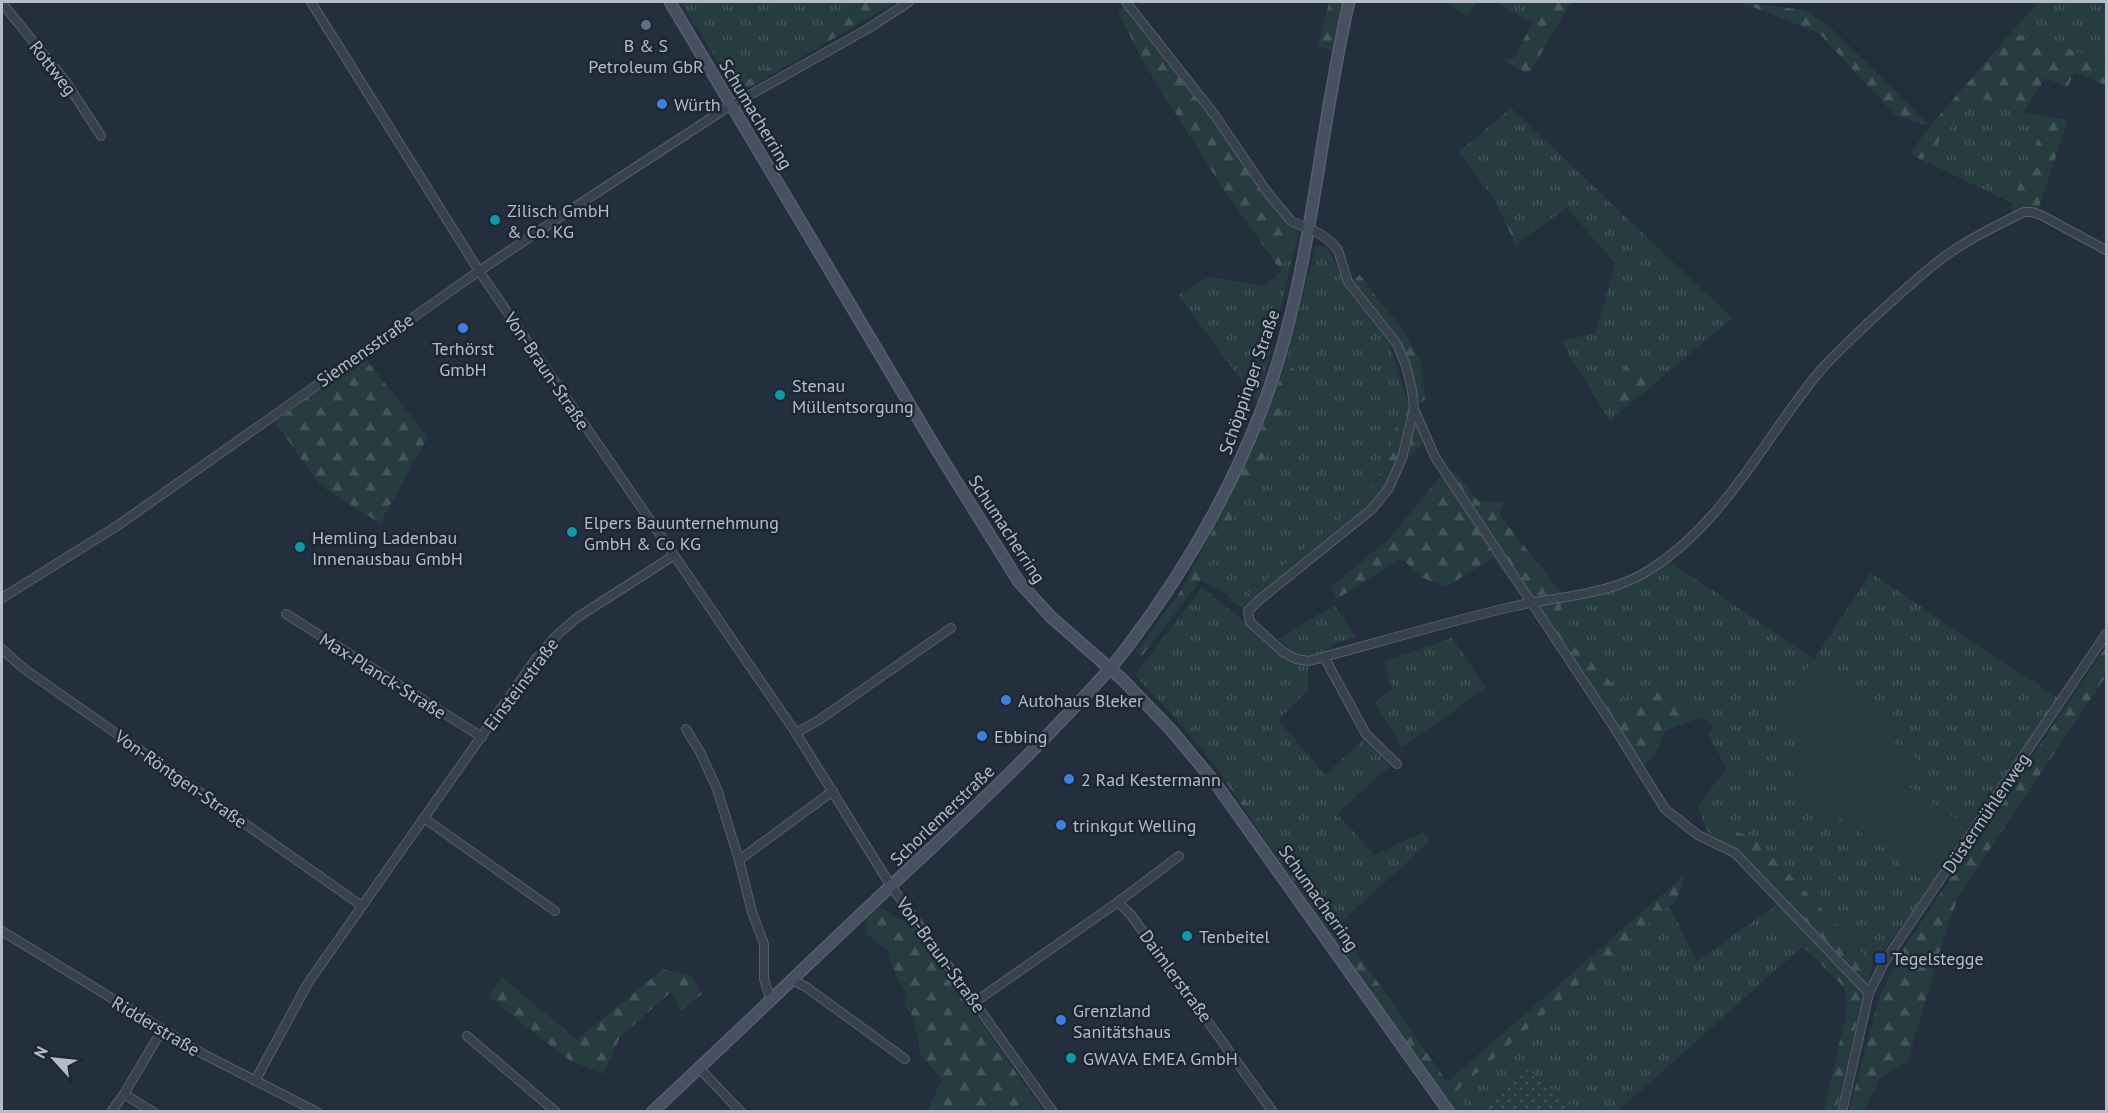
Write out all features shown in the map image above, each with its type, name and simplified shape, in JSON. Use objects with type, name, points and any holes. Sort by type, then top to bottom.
[{"type":"main road","name":"Schumacherring","points":[[670,2],[1004,559],[1034,600],[1124,681],[1172,731],[1216,784],[1449,1112]]},
{"type":"main road","name":"Schöppinger Straße","points":[[1109,669],[1157,605],[1210,520],[1238,466],[1260,412],[1286,338],[1310,230],[1349,2]]},
{"type":"main road","name":"Schorlemerstraße","points":[[652,1112],[1025,759],[1109,669]]},
{"type":"street","name":"Von-Braun-Straße","points":[[311,2],[479,271],[796,733],[891,886],[1053,1112]]},
{"type":"street","name":"Siemensstraße","points":[[2,598],[117,526],[479,271],[732,105],[869,28],[909,2]]},
{"type":"street","points":[[1126,2],[1214,114],[1267,192],[1291,221],[1320,234],[1335,246],[1348,282],[1397,344],[1406,366],[1414,409],[1435,457],[1614,727],[1665,809],[1698,835],[1735,853],[1869,993],[1842,1112]]},
{"type":"street","name":"Rottweg","points":[[2,3],[66,82],[101,136]]},
{"type":"street","points":[[1414,409],[1402,458],[1389,488],[1372,509],[1248,611],[1250,622],[1283,652],[1296,659],[1309,661],[1531,602],[1565,598],[1629,581],[1650,570],[1674,552],[1706,522],[1732,494],[1827,364],[1934,265],[1966,243],[2024,212],[2032,212],[2106,250]]},
{"type":"street","name":"Einsteinstraße","points":[[255,1081],[308,983],[535,660],[558,634],[578,617],[673,556]]},
{"type":"street","name":"Max-Planck-Straße","points":[[286,614],[482,737]]},
{"type":"street","points":[[796,733],[819,720],[951,628]]},
{"type":"street","name":"Düstermühlenweg","points":[[1869,993],[1902,935],[2003,790],[2106,634]]},
{"type":"street","name":"Von-Röntgen-Straße","points":[[2,649],[23,668],[362,906]]},
{"type":"street","points":[[1324,657],[1366,734],[1397,764]]},
{"type":"street","points":[[686,729],[700,752],[717,789],[764,944],[764,979],[771,1001]]},
{"type":"street","points":[[739,860],[833,791]]},
{"type":"street","points":[[424,818],[555,911]]},
{"type":"street","points":[[975,1002],[1118,902],[1179,856]]},
{"type":"street","name":"Daimlerstraße","points":[[1118,902],[1131,915],[1273,1112]]},
{"type":"street","name":"Ridderstraße","points":[[2,931],[162,1030],[317,1112]]},
{"type":"street","points":[[792,980],[806,987],[905,1059]]},
{"type":"street","points":[[111,1112],[162,1030]]},
{"type":"street","points":[[467,1036],[556,1112]]},
{"type":"street","points":[[699,1068],[741,1112]]},
{"type":"street","points":[[124,1094],[153,1112]]},
{"type":"green space","points":[[680,2],[854,2],[857,7],[826,35],[734,87]]},
{"type":"green space","points":[[854,2],[896,2],[738,94],[734,88],[826,35],[857,8]]},
{"type":"green space","points":[[1132,2],[1183,66],[1276,211],[1299,230],[1281,271],[1220,184],[1142,60],[1118,11]]},
{"type":"green space","points":[[1329,2],[1343,2],[1331,51],[1318,46]]},
{"type":"green space","points":[[1445,2],[1477,2],[1468,16]]},
{"type":"green space","points":[[1495,2],[1543,2],[1532,23]]},
{"type":"green space","points":[[1543,2],[1571,2],[1529,74],[1502,60],[1514,58]]},
{"type":"green space","points":[[1740,2],[1804,10],[1827,24],[1930,126],[1895,115],[1819,33]]},
{"type":"green space","points":[[2039,2],[2106,2],[2106,63],[2051,42],[2011,33]]},
{"type":"green space","points":[[2011,33],[2051,42],[2106,63],[2106,85],[2074,72],[2068,87],[2045,78],[2023,113],[1978,96],[1922,160],[1910,154],[1930,126]]},
{"type":"green space","points":[[1978,96],[2023,113],[2047,117],[2012,203],[1922,160]]},
{"type":"green space","points":[[1511,108],[1732,318],[1654,384],[1628,361],[1616,384],[1621,411],[1610,421],[1561,341],[1596,333],[1615,263],[1567,208],[1521,240],[1495,200],[1458,152]]},
{"type":"green space","points":[[2047,117],[2068,120],[2038,210],[2013,215],[2012,203]]},
{"type":"green space","points":[[1495,200],[1521,240],[1517,248]]},
{"type":"green space","points":[[1299,230],[1257,401],[1178,295],[1209,277],[1265,286],[1281,271]]},
{"type":"green space","points":[[1316,246],[1327,246],[1347,289],[1389,343],[1409,406],[1401,407],[1387,463],[1363,501],[1236,604],[1225,594],[1228,587],[1206,568],[1267,454],[1296,371],[1286,363]]},
{"type":"green space","points":[[1360,275],[1403,329],[1421,363],[1425,402],[1419,404],[1402,347],[1349,279]]},
{"type":"green space","points":[[363,356],[428,437],[380,523],[321,486],[275,422]]},
{"type":"green space","points":[[1628,361],[1654,384],[1621,411],[1616,384]]},
{"type":"green space","points":[[1286,363],[1296,371],[1267,454],[1206,567],[1228,588],[1225,594],[1201,580],[1142,656],[1136,652],[1180,592],[1218,521],[1258,439]]},
{"type":"green space","points":[[1409,406],[1423,432],[1422,445],[1405,461],[1387,488],[1357,520],[1245,610],[1236,604],[1363,501],[1387,463],[1401,407]]},
{"type":"green space","points":[[1455,472],[1478,501],[1503,503],[1499,514],[1561,593],[1561,611],[1624,702],[1671,685],[1701,717],[1665,731],[1655,755],[1644,766],[1540,608],[1520,594],[1492,558],[1446,587],[1421,577],[1401,558],[1337,599],[1331,587],[1388,540],[1440,477]]},
{"type":"green space","points":[[1669,561],[1814,659],[1871,573],[2058,698],[1968,828],[1904,783],[1892,742],[1905,723],[1814,660],[1774,714],[1810,738],[1790,771],[1804,779],[1798,789],[1901,858],[1898,863],[1932,886],[1873,965],[1798,883],[1751,836],[1704,823],[1698,805],[1727,769],[1708,734],[1714,725],[1701,717],[1671,685],[1624,703],[1561,611],[1561,602],[1627,585]]},
{"type":"green space","points":[[1202,587],[1286,657],[1296,664],[1308,666],[1308,691],[1278,720],[1325,775],[1364,739],[1390,766],[1337,814],[1375,855],[1423,832],[1430,841],[1338,925],[1186,720],[1180,723],[1135,675]]},
{"type":"green space","points":[[1334,605],[1356,637],[1333,644],[1323,655],[1308,656],[1294,652],[1278,639]]},
{"type":"green space","points":[[1452,638],[1486,688],[1402,748],[1375,703],[1392,689],[1384,661]]},
{"type":"green space","points":[[2106,647],[2106,676],[1959,895],[1945,934],[1908,1061],[1880,1078],[1864,1111],[1849,1111],[1879,998],[1903,949]]},
{"type":"green space","points":[[1814,659],[1906,723],[1892,742],[1918,760],[1904,783],[1968,828],[1932,886],[1898,863],[1900,858],[1798,790],[1803,779],[1790,771],[1810,738],[1774,714]]},
{"type":"green space","points":[[1186,720],[1338,925],[1447,1082],[1685,875],[1677,899],[1456,1091],[1468,1111],[1452,1111],[1217,769],[1180,723]]},
{"type":"green space","points":[[1704,823],[1751,836],[1798,883],[1873,965],[1857,1020],[1836,1111],[1824,1111],[1847,1010],[1845,988],[1803,946],[1772,908],[1785,897],[1744,858],[1709,833]]},
{"type":"green space","points":[[1669,906],[1697,961],[1772,908],[1803,946],[1618,1111],[1578,1111],[1528,1070],[1481,1111],[1468,1111],[1455,1091]]},
{"type":"green space","points":[[879,907],[911,923],[1043,1111],[927,1111],[942,1079],[920,1054],[915,1020],[904,1003],[908,995],[892,966],[888,950],[866,934],[867,915]]},
{"type":"green space","points":[[663,969],[692,976],[702,994],[681,1011],[671,992],[620,1037],[603,1074],[569,1060],[489,997],[502,977],[577,1040]]},
{"type":"green space","points":[[1528,1070],[1578,1111],[1481,1111]]},
{"type":"place","name":"B & S Petroleum GbR","points":[[646,25]]},
{"type":"place","name":"Würth","points":[[662,104]]},
{"type":"place","name":"Zilisch GmbH & Co. KG","points":[[495,220]]},
{"type":"place","name":"Terhörst GmbH","points":[[463,328]]},
{"type":"place","name":"Stenau Müllentsorgung","points":[[780,395]]},
{"type":"place","name":"Elpers Bauunternehmung GmbH & Co KG","points":[[572,532]]},
{"type":"place","name":"Hemling Ladenbau Innenausbau GmbH","points":[[300,547]]},
{"type":"place","name":"Autohaus Bleker","points":[[1006,700]]},
{"type":"place","name":"Ebbing","points":[[982,736]]},
{"type":"place","name":"2 Rad Kestermann","points":[[1069,779]]},
{"type":"place","name":"trinkgut Welling","points":[[1061,825]]},
{"type":"place","name":"Tenbeitel","points":[[1187,936]]},
{"type":"place","name":"Tegelstegge","points":[[1880,958]]},
{"type":"place","name":"Grenzland Sanitätshaus","points":[[1061,1020]]},
{"type":"place","name":"GWAVA EMEA GmbH","points":[[1071,1058]]}]
